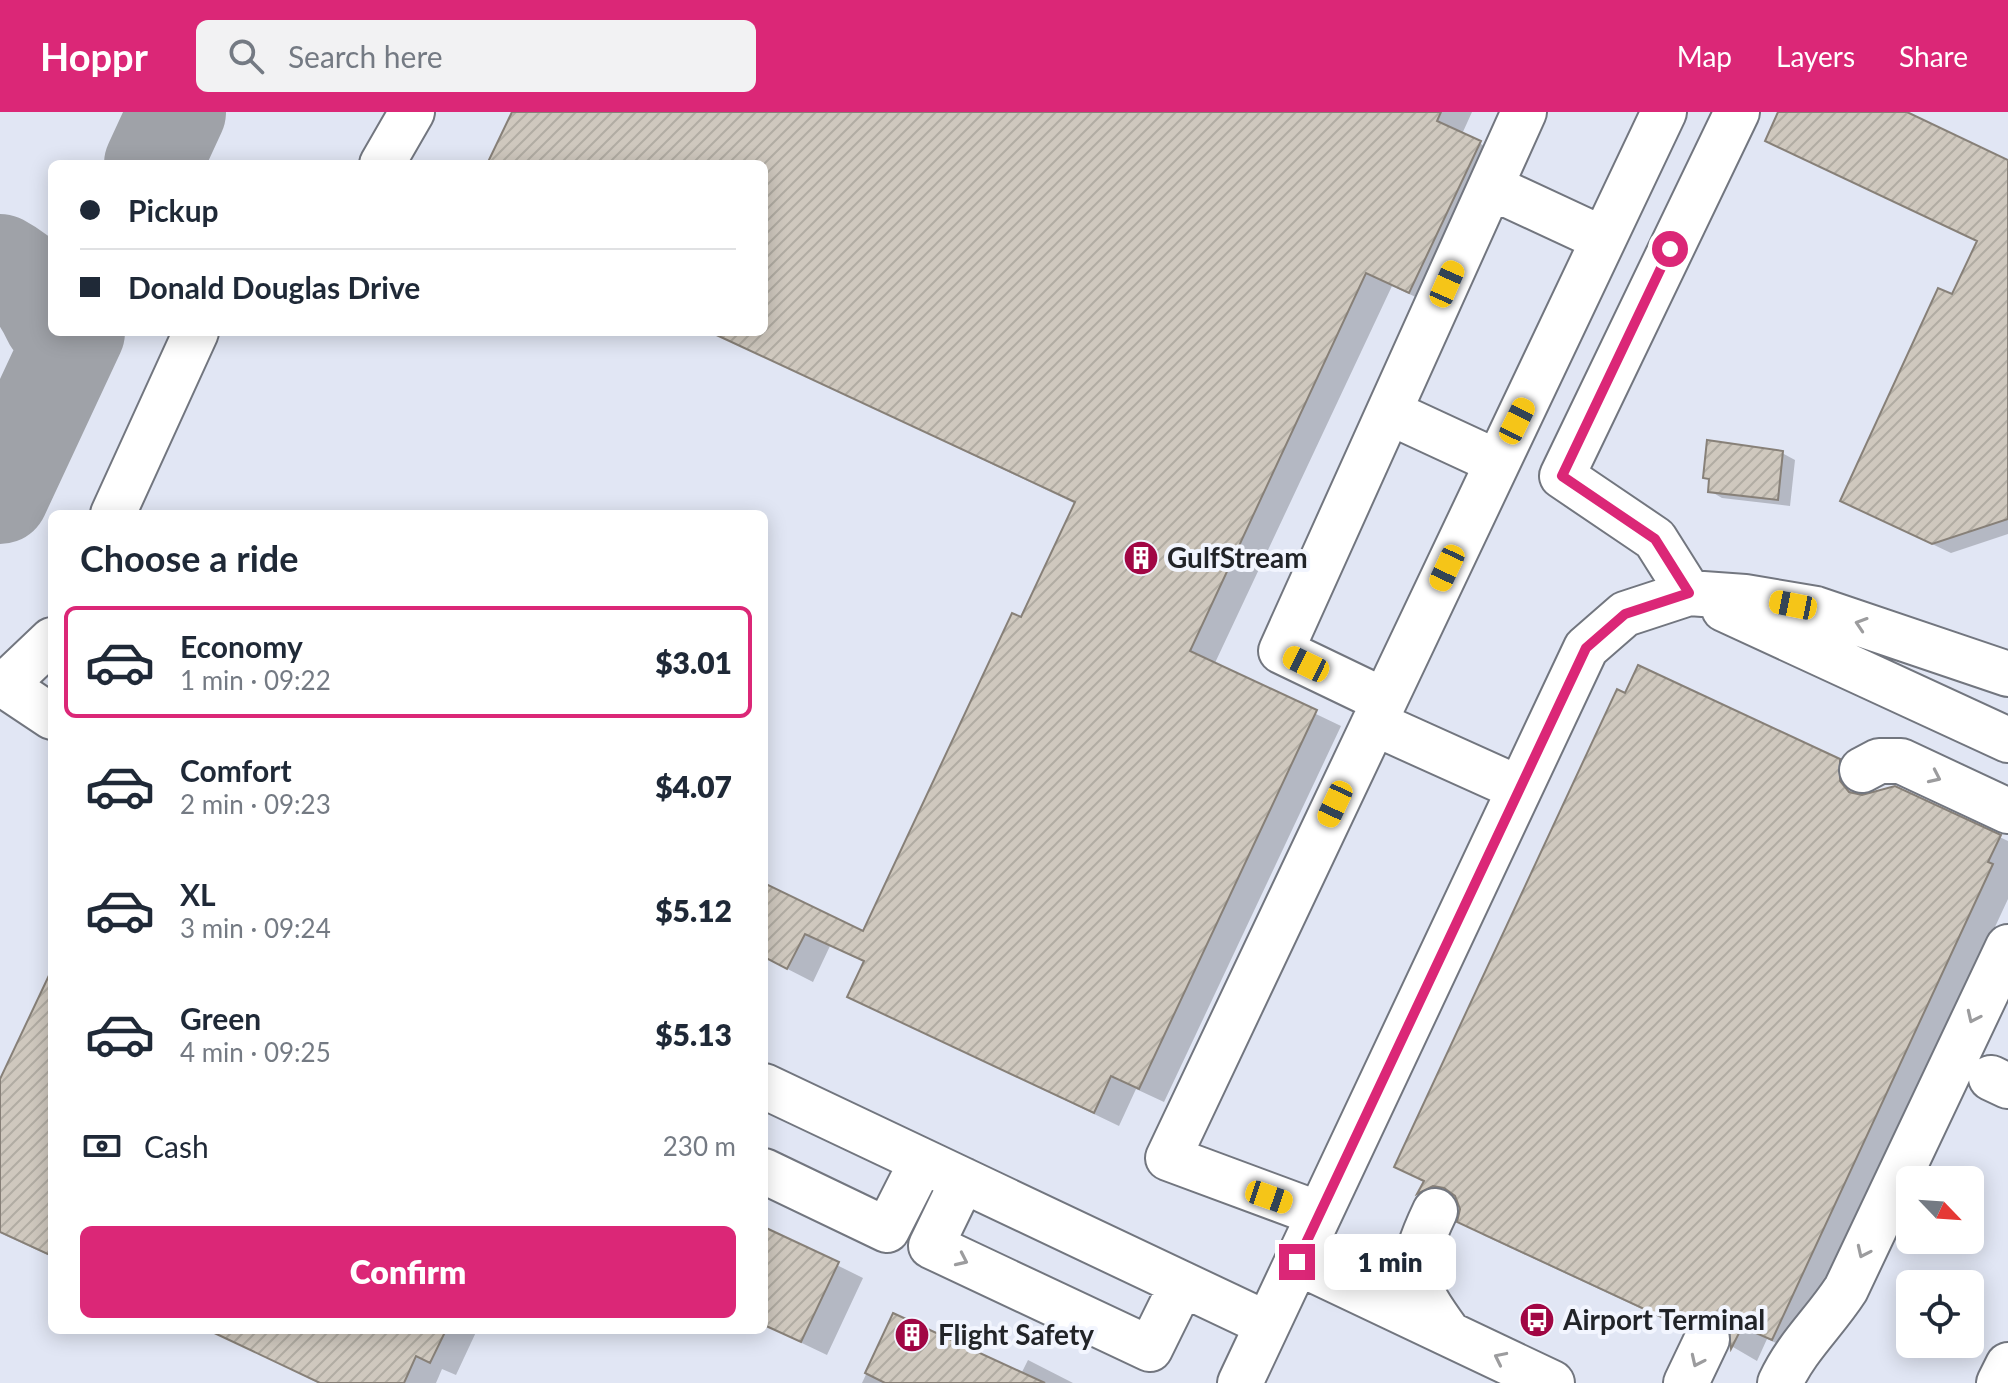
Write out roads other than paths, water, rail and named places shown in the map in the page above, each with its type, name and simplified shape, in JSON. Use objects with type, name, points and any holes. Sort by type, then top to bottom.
[{"type":"street","points":[[384,160],[412,112]]},
{"type":"street","points":[[1518,788],[1378,711],[1281,651],[1524,112]]},
{"type":"street","points":[[1319,1214],[1168,1158],[1664,112]]},
{"type":"street","points":[[1562,476],[1737,112]]},
{"type":"street","points":[[1491,187],[1603,239]]},
{"type":"street","points":[[115,510],[194,336]]},
{"type":"street","points":[[1389,412],[1562,476],[1655,539],[1689,593],[2008,740]]},
{"type":"street","points":[[1240,1383],[1586,648],[1625,614],[1689,593],[1745,597],[1816,609],[2008,674]]},
{"type":"street","points":[[0,683],[14,676],[48,644]]},
{"type":"street","points":[[0,683],[48,714]]},
{"type":"street","points":[[1862,770],[1879,761],[1901,761],[2008,811]]},
{"type":"street","points":[[1780,1383],[1801,1344],[1830,1314],[1846,1289],[2008,947]]},
{"type":"street","points":[[768,1088],[1267,1324]]},
{"type":"street","points":[[768,1173],[887,1230],[922,1161]]},
{"type":"street","points":[[963,1180],[931,1246],[1150,1349],[1182,1284]]},
{"type":"street","points":[[1435,1211],[1418,1246],[1416,1274],[1423,1299],[1449,1334]]},
{"type":"street","points":[[1297,1262],[1552,1383]]},
{"type":"street","points":[[1686,1383],[1707,1339]]},
{"type":"street","points":[[1999,1383],[2008,1365]]},
{"type":"place","name":"GulfStream","points":[[1141,558]]},
{"type":"place","name":"Airport Terminal","points":[[1537,1320]]},
{"type":"place","name":"Flight Safety","points":[[912,1335]]}]
